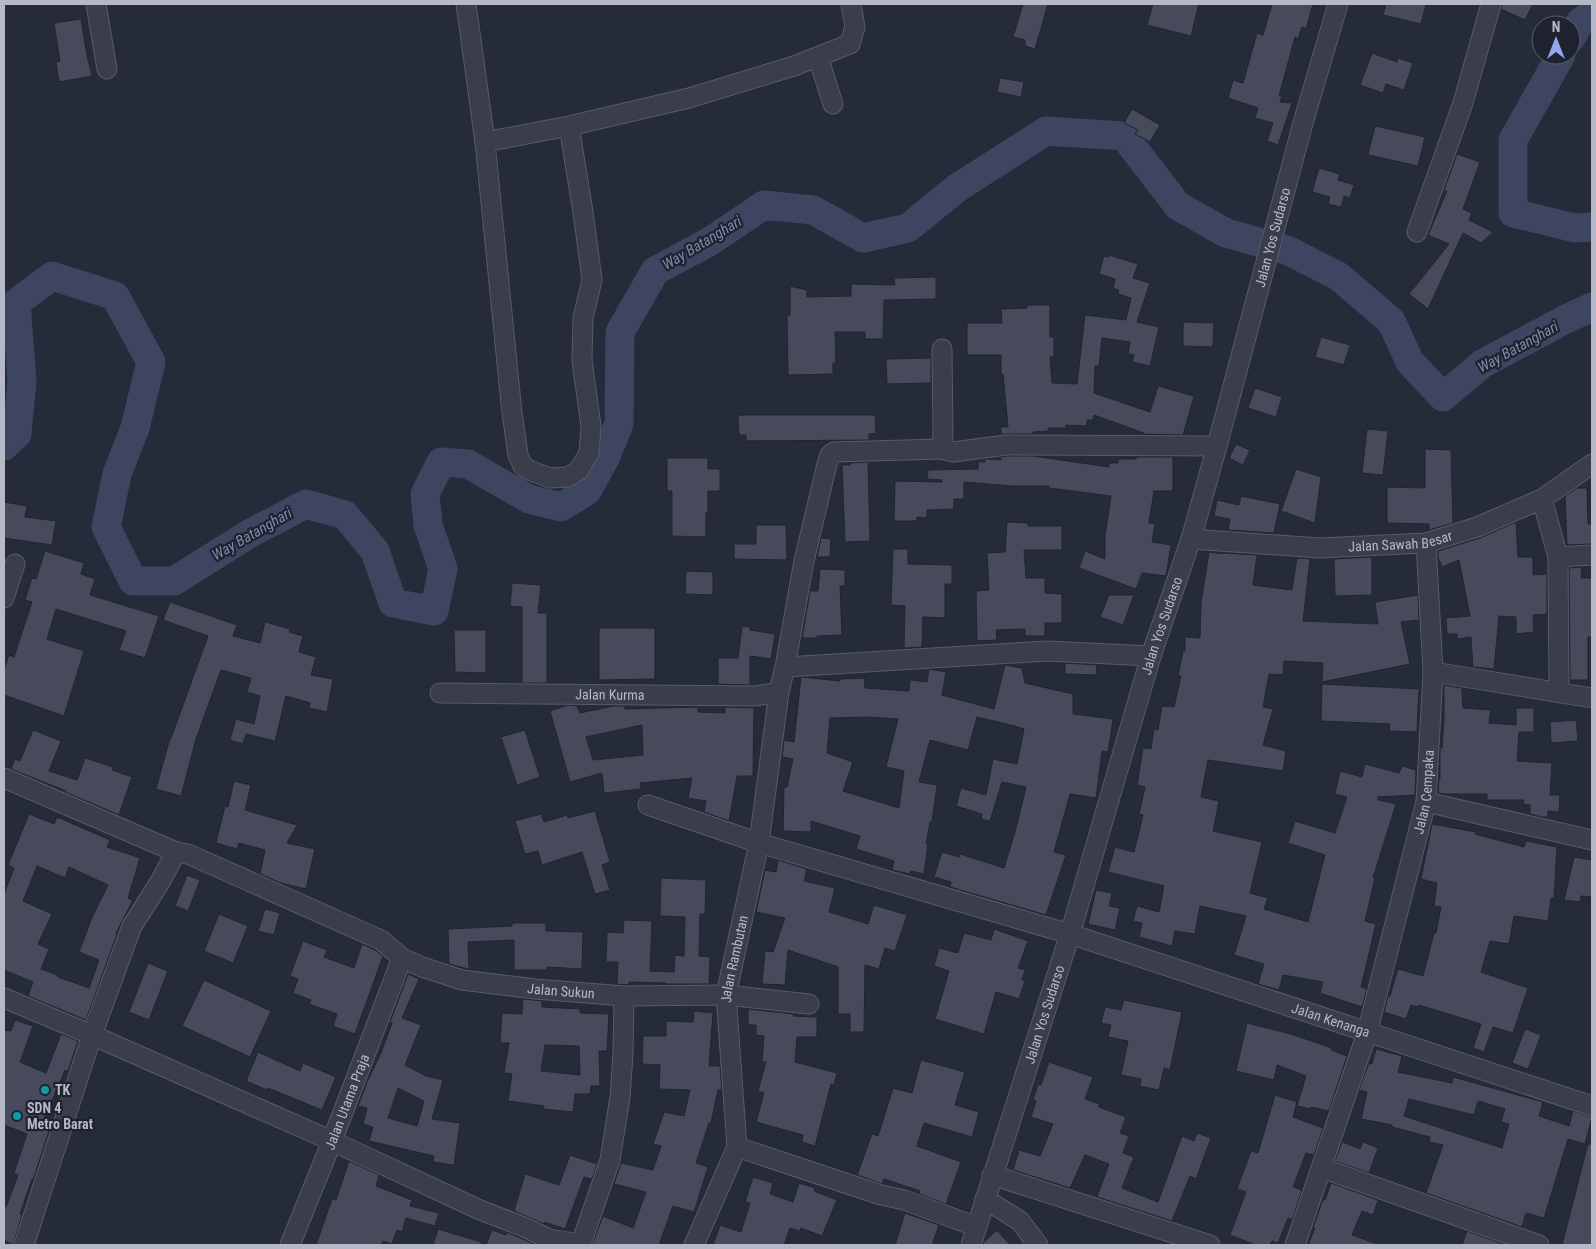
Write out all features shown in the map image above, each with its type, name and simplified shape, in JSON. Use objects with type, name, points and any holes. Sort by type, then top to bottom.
[{"type":"street","points":[[96,4],[107,70]]},
{"type":"street","points":[[466,4],[485,142],[512,413],[518,455],[523,466],[550,478],[568,477],[579,470],[589,454],[591,426],[582,361],[583,318],[592,280],[569,126]]},
{"type":"street","points":[[485,142],[569,126],[689,98],[818,57],[850,44],[855,27],[851,4]]},
{"type":"street","name":"Jalan Yos Sudarso","points":[[971,1245],[1070,934],[1151,656],[1191,539],[1303,123],[1338,4]]},
{"type":"street","points":[[1416,232],[1463,103],[1490,4]]},
{"type":"street","points":[[818,57],[833,104]]},
{"type":"street","points":[[942,349],[943,434],[941,450],[953,452],[1006,445],[1217,446]]},
{"type":"street","name":"Jalan Rambutan","points":[[694,1245],[737,1147],[726,995],[759,843],[779,692],[804,561],[830,455],[834,452],[941,450]]},
{"type":"street","name":"Jalan Sawah Besar","points":[[1191,539],[1320,548],[1426,544],[1477,526],[1542,499],[1592,464]]},
{"type":"street","points":[[1542,499],[1558,557],[1560,692]]},
{"type":"street","name":"Jalan Cempaka","points":[[1295,1245],[1367,1033],[1426,802],[1434,672],[1426,544]]},
{"type":"street","points":[[1558,557],[1592,555]]},
{"type":"street","points":[[4,598],[15,564]]},
{"type":"street","points":[[785,667],[1047,651],[1151,656]]},
{"type":"street","points":[[1434,672],[1592,698]]},
{"type":"street","name":"Jalan Kurma","points":[[440,693],[755,696],[779,692]]},
{"type":"street","name":"Jalan Sukun","points":[[4,778],[176,852],[188,854],[381,940],[402,958],[422,967],[462,980],[535,989],[624,996],[726,995],[808,1004]]},
{"type":"street","points":[[1426,802],[1592,840]]},
{"type":"street","name":"Jalan Kenanga","points":[[648,805],[759,843],[1070,934],[1592,1106]]},
{"type":"street","points":[[24,1245],[92,1035],[132,926],[160,882],[176,852]]},
{"type":"street","name":"Jalan Utama Praja","points":[[290,1245],[402,958]]},
{"type":"street","points":[[4,998],[332,1141],[480,1210],[549,1239],[581,1244],[610,1160],[620,1097],[624,996]]},
{"type":"street","points":[[737,1147],[881,1195],[904,1200],[977,1227]]},
{"type":"street","points":[[1322,1168],[1539,1245]]},
{"type":"street","points":[[992,1175],[1210,1245]]},
{"type":"street","points":[[986,1199],[1020,1221],[1038,1245]]},
{"type":"building","points":[[1023,4],[1048,4],[1035,49],[1025,46],[1025,40],[1013,37]]},
{"type":"building","points":[[1153,4],[1199,4],[1191,36],[1147,25]]},
{"type":"building","points":[[1272,4],[1313,4],[1306,29],[1302,27],[1298,39],[1295,37],[1279,96],[1282,96],[1280,102],[1292,103],[1278,145],[1267,141],[1273,123],[1255,118],[1258,108],[1228,98],[1233,80],[1243,83],[1257,33],[1263,35]]},
{"type":"building","points":[[1386,4],[1426,4],[1421,24],[1383,15]]},
{"type":"building","points":[[1502,4],[1533,4],[1525,20],[1501,9]]},
{"type":"building","points":[[81,19],[92,76],[59,82],[56,62],[60,61],[54,23]]},
{"type":"building","points":[[1372,53],[1397,62],[1398,58],[1413,63],[1404,90],[1386,84],[1383,93],[1360,85]]},
{"type":"building","points":[[1000,78],[1024,82],[1021,97],[997,92]]},
{"type":"building","points":[[1132,109],[1160,125],[1150,142],[1135,134],[1138,130],[1124,123]]},
{"type":"building","points":[[1375,126],[1425,137],[1418,166],[1368,155]]},
{"type":"building","points":[[1457,154],[1480,162],[1463,209],[1472,213],[1469,220],[1493,232],[1481,243],[1463,233],[1428,309],[1409,294],[1449,244],[1428,235],[1447,191],[1444,190]]},
{"type":"building","points":[[1319,168],[1340,174],[1338,180],[1354,185],[1350,198],[1344,196],[1341,207],[1328,204],[1330,197],[1312,192]]},
{"type":"building","points":[[1109,255],[1138,264],[1133,278],[1150,283],[1137,322],[1159,327],[1150,366],[1132,362],[1134,355],[1128,354],[1130,342],[1102,338],[1099,366],[1095,366],[1094,393],[1150,412],[1158,386],[1194,396],[1183,435],[1144,434],[1094,415],[1093,420],[1087,420],[1087,426],[1066,425],[1066,428],[1049,428],[1048,431],[1033,432],[1033,434],[1001,434],[1001,427],[1008,427],[1003,374],[1001,374],[1001,355],[967,355],[967,323],[1002,323],[1001,309],[1027,308],[1027,305],[1050,305],[1050,337],[1054,337],[1054,357],[1050,357],[1052,383],[1077,384],[1085,315],[1126,320],[1131,298],[1118,294],[1119,290],[1113,288],[1115,279],[1099,274],[1104,256],[1108,257]]},
{"type":"building","points":[[936,277],[936,299],[884,300],[883,339],[865,339],[865,332],[835,332],[836,363],[833,363],[833,374],[788,375],[787,315],[790,315],[790,286],[807,290],[807,297],[851,296],[851,284],[895,285],[894,278]]},
{"type":"building","points":[[1183,322],[1214,323],[1213,347],[1183,346]]},
{"type":"building","points":[[1321,337],[1350,345],[1344,365],[1315,357]]},
{"type":"building","points":[[931,358],[931,383],[887,384],[886,359]]},
{"type":"building","points":[[1255,388],[1282,397],[1276,417],[1248,408]]},
{"type":"building","points":[[738,415],[875,415],[876,433],[869,434],[869,440],[746,441],[746,435],[739,435]]},
{"type":"building","points":[[1367,429],[1388,431],[1383,475],[1362,473]]},
{"type":"building","points":[[1236,444],[1250,450],[1243,465],[1229,458]]},
{"type":"building","points":[[1425,449],[1451,450],[1453,523],[1429,530],[1429,524],[1387,523],[1387,487],[1425,488]]},
{"type":"building","points":[[1033,456],[1109,467],[1109,463],[1118,463],[1118,459],[1173,457],[1173,491],[1154,491],[1149,523],[1155,524],[1152,542],[1171,545],[1166,576],[1142,573],[1136,589],[1079,568],[1085,551],[1105,559],[1105,536],[1111,496],[1049,488],[1049,486],[1012,486],[964,482],[964,499],[954,499],[954,509],[927,510],[927,518],[917,517],[917,521],[894,521],[895,481],[942,482],[942,480],[927,479],[928,470],[978,469],[978,462],[985,462],[985,459],[1001,460],[1001,457]]},
{"type":"building","points":[[667,458],[708,458],[708,469],[720,469],[720,491],[708,491],[706,537],[672,536],[672,491],[667,491]]},
{"type":"building","points":[[868,462],[870,541],[845,542],[842,465]]},
{"type":"building","points":[[1296,469],[1321,477],[1315,523],[1281,511]]},
{"type":"building","points":[[1577,488],[1587,488],[1588,524],[1592,524],[1592,544],[1567,545],[1565,496]]},
{"type":"building","points":[[1241,496],[1280,504],[1274,533],[1228,530],[1230,519],[1214,516],[1217,500],[1239,505]]},
{"type":"building","points":[[4,502],[27,506],[25,517],[56,521],[52,545],[4,538]]},
{"type":"building","points":[[1007,522],[1028,523],[1028,526],[1062,526],[1062,550],[1024,550],[1026,578],[1045,578],[1045,593],[1062,594],[1062,623],[1045,623],[1045,636],[1025,636],[1025,629],[996,630],[997,640],[977,641],[976,591],[989,590],[987,553],[1005,552]]},
{"type":"building","points":[[1516,522],[1518,557],[1533,557],[1533,575],[1547,574],[1547,614],[1533,615],[1534,632],[1516,634],[1516,617],[1499,616],[1494,669],[1473,667],[1471,637],[1457,639],[1457,634],[1447,634],[1446,618],[1470,616],[1459,560],[1442,567],[1438,551],[1480,538]]},
{"type":"building","points":[[756,525],[786,525],[787,560],[734,559],[734,544],[756,544]]},
{"type":"building","points":[[821,538],[831,539],[830,557],[817,557]]},
{"type":"building","points":[[893,549],[908,549],[908,564],[952,565],[952,584],[945,584],[945,618],[923,617],[922,647],[904,648],[905,606],[891,605]]},
{"type":"building","points":[[45,551],[84,563],[81,574],[95,579],[90,595],[159,616],[145,658],[119,650],[126,631],[56,609],[47,639],[84,651],[64,716],[4,695],[4,670],[9,655],[14,657],[32,602],[25,600],[32,578],[36,579]]},
{"type":"building","points":[[1209,552],[1257,555],[1253,585],[1292,590],[1297,558],[1310,559],[1303,621],[1378,624],[1375,602],[1418,595],[1419,620],[1401,622],[1410,664],[1322,682],[1323,663],[1284,661],[1283,675],[1269,674],[1263,707],[1273,709],[1263,745],[1286,751],[1283,771],[1208,760],[1201,797],[1219,801],[1213,831],[1262,842],[1250,893],[1268,898],[1264,909],[1308,922],[1325,855],[1288,843],[1295,821],[1335,833],[1347,797],[1335,794],[1340,771],[1362,777],[1365,764],[1399,773],[1402,766],[1416,770],[1415,795],[1378,797],[1378,800],[1396,804],[1373,878],[1375,878],[1365,921],[1376,924],[1361,987],[1367,989],[1362,1007],[1320,993],[1323,982],[1283,975],[1279,990],[1258,984],[1264,964],[1234,955],[1246,916],[1200,906],[1195,934],[1175,931],[1172,946],[1139,937],[1142,923],[1133,921],[1137,906],[1159,912],[1164,886],[1108,872],[1115,847],[1134,852],[1143,815],[1139,814],[1145,787],[1137,785],[1143,748],[1151,749],[1154,729],[1158,730],[1162,706],[1174,707],[1181,676],[1178,676],[1183,651],[1185,651],[1185,637],[1200,638],[1201,603]]},
{"type":"building","points":[[1372,557],[1372,595],[1335,596],[1334,559]]},
{"type":"building","points":[[1582,567],[1581,578],[1592,578],[1592,637],[1588,637],[1588,680],[1570,680],[1569,568]]},
{"type":"building","points":[[820,569],[845,570],[845,586],[840,586],[842,635],[802,638],[810,591],[818,591]]},
{"type":"building","points":[[686,571],[713,572],[713,595],[685,594]]},
{"type":"building","points":[[512,583],[541,585],[538,613],[547,613],[547,683],[522,683],[522,607],[510,606]]},
{"type":"building","points":[[1109,595],[1134,595],[1123,625],[1100,617]]},
{"type":"building","points":[[170,602],[237,625],[233,636],[260,643],[265,622],[290,629],[289,632],[303,636],[299,652],[316,657],[311,675],[333,679],[327,712],[309,708],[310,703],[286,696],[275,741],[246,734],[243,744],[230,740],[236,719],[254,724],[260,696],[247,692],[251,678],[221,670],[196,739],[181,796],[156,789],[170,738],[208,636],[163,620]]},
{"type":"building","points":[[742,626],[750,627],[750,630],[775,634],[771,659],[750,656],[750,685],[718,684],[718,658],[738,658]]},
{"type":"building","points":[[599,628],[655,628],[655,679],[599,680]]},
{"type":"building","points":[[454,630],[486,630],[486,673],[455,672]]},
{"type":"building","points":[[1065,663],[1097,665],[1096,675],[1065,674]]},
{"type":"building","points":[[1005,665],[1022,668],[1025,683],[1073,694],[1073,714],[1113,719],[1108,752],[1102,751],[1096,798],[1070,794],[1054,852],[1066,855],[1046,915],[950,887],[951,882],[934,877],[942,852],[959,857],[960,854],[1004,868],[1026,787],[1002,782],[990,821],[981,819],[982,814],[956,806],[961,788],[986,795],[993,759],[1017,764],[1024,729],[1015,726],[977,717],[968,750],[930,740],[919,782],[937,785],[932,822],[930,822],[926,844],[928,844],[924,874],[911,871],[910,874],[892,870],[894,861],[856,849],[860,836],[811,821],[811,832],[783,831],[784,787],[787,787],[793,759],[782,757],[784,740],[794,742],[801,677],[840,681],[840,679],[864,678],[865,688],[909,691],[910,680],[927,682],[929,669],[946,672],[942,695],[994,709]],"holes":[[[868,717],[898,719],[886,767],[904,771],[899,808],[843,791],[853,762],[827,753],[830,718]]]},
{"type":"building","points":[[1322,684],[1419,689],[1417,732],[1389,731],[1390,724],[1321,721]]},
{"type":"building","points":[[1444,685],[1462,688],[1463,708],[1491,710],[1489,723],[1516,725],[1516,708],[1534,708],[1534,732],[1519,732],[1517,761],[1552,763],[1550,795],[1560,795],[1559,812],[1548,811],[1548,817],[1542,817],[1530,814],[1530,805],[1523,804],[1524,800],[1487,800],[1487,794],[1438,793],[1440,748],[1442,748],[1444,718]]},
{"type":"building","points":[[568,705],[577,706],[580,713],[613,706],[625,706],[625,709],[698,707],[698,712],[725,713],[725,707],[754,708],[753,776],[737,776],[729,821],[704,812],[706,801],[688,798],[692,778],[640,783],[641,789],[604,793],[602,773],[570,782],[550,711]],"holes":[[[642,725],[643,755],[593,760],[586,737]]]},
{"type":"building","points":[[1576,720],[1578,741],[1551,743],[1550,722]]},
{"type":"building","points":[[33,730],[61,741],[49,771],[77,780],[85,758],[113,767],[112,770],[132,777],[119,815],[11,769],[15,759],[20,761]]},
{"type":"building","points":[[525,730],[540,777],[517,785],[501,737]]},
{"type":"building","points":[[234,781],[251,785],[245,810],[297,825],[287,843],[315,849],[306,889],[281,883],[260,874],[265,850],[239,843],[237,849],[216,843],[225,806],[228,807]]},
{"type":"building","points":[[595,811],[610,862],[602,865],[610,890],[595,894],[582,852],[542,865],[538,851],[525,854],[515,821],[541,814],[544,822],[567,815],[568,818]]},
{"type":"building","points":[[29,814],[54,824],[57,817],[110,840],[107,847],[140,858],[128,898],[133,900],[116,933],[86,1020],[28,996],[33,982],[4,970],[4,894],[14,868],[8,865]],"holes":[[[37,866],[65,878],[69,867],[108,885],[93,915],[79,952],[99,960],[89,988],[41,969],[49,949],[38,944],[52,914],[23,901]]]},
{"type":"building","points":[[1432,824],[1476,832],[1475,834],[1524,847],[1526,841],[1557,847],[1554,898],[1551,898],[1548,921],[1514,916],[1509,944],[1490,941],[1481,972],[1528,988],[1513,1033],[1493,1027],[1484,1052],[1473,1048],[1481,1024],[1419,1005],[1418,1007],[1411,1005],[1406,1019],[1384,1012],[1398,969],[1423,976],[1434,933],[1436,933],[1441,907],[1434,906],[1437,883],[1421,879]]},
{"type":"building","points":[[1574,857],[1592,860],[1592,897],[1581,896],[1580,902],[1564,900]]},
{"type":"building","points":[[778,860],[807,869],[804,881],[835,888],[829,912],[868,924],[874,905],[907,915],[895,951],[885,948],[879,969],[865,965],[864,1032],[850,1032],[850,1014],[838,1014],[838,967],[788,950],[785,985],[762,984],[765,951],[773,952],[785,918],[756,912],[765,870],[776,872]]},
{"type":"building","points":[[187,875],[200,880],[188,911],[175,906]]},
{"type":"building","points":[[661,878],[706,880],[705,914],[700,914],[699,956],[710,957],[709,984],[629,982],[629,985],[617,984],[618,962],[606,962],[607,932],[623,933],[624,920],[652,921],[650,971],[674,972],[675,955],[684,956],[685,917],[660,916]]},
{"type":"building","points":[[1096,890],[1112,893],[1109,906],[1120,908],[1115,930],[1088,924]]},
{"type":"building","points":[[265,909],[280,913],[274,935],[258,931]]},
{"type":"building","points":[[219,914],[248,926],[233,963],[204,951]]},
{"type":"building","points":[[512,923],[546,923],[546,931],[583,932],[582,969],[547,967],[547,970],[514,970],[514,940],[468,942],[469,969],[449,964],[448,929],[512,926]]},
{"type":"building","points":[[994,929],[1028,941],[1018,968],[1025,970],[1022,980],[1025,981],[1019,999],[996,992],[984,1034],[935,1019],[949,971],[934,966],[939,948],[958,953],[964,933],[991,940]]},
{"type":"building","points":[[303,941],[327,950],[324,957],[354,968],[362,944],[383,956],[355,1034],[333,1026],[337,1014],[309,1004],[311,1000],[293,993],[298,979],[290,976]]},
{"type":"building","points":[[148,963],[168,971],[149,1020],[129,1012]]},
{"type":"building","points":[[408,974],[419,979],[402,1018],[421,1025],[405,1065],[426,1076],[443,1080],[432,1119],[460,1123],[454,1165],[433,1162],[434,1156],[369,1141],[373,1127],[363,1124],[367,1108],[358,1106],[381,1053],[392,1023],[390,1022]],"holes":[[[398,1088],[424,1101],[417,1126],[388,1118]]]},
{"type":"building","points":[[204,980],[271,1011],[250,1057],[182,1026]]},
{"type":"building","points":[[523,999],[542,1001],[542,1007],[580,1009],[580,1013],[609,1014],[607,1051],[599,1051],[600,1086],[591,1086],[590,1094],[575,1094],[573,1112],[543,1109],[544,1106],[508,1101],[512,1074],[504,1073],[509,1043],[500,1043],[502,1013],[522,1014]],"holes":[[[545,1045],[579,1046],[580,1075],[541,1071]]]},
{"type":"building","points":[[1124,1000],[1182,1012],[1170,1070],[1164,1068],[1159,1090],[1140,1086],[1141,1079],[1121,1075],[1128,1041],[1108,1037],[1111,1025],[1101,1023],[1105,1007],[1121,1010]]},
{"type":"building","points":[[748,1009],[794,1014],[793,1016],[817,1017],[817,1037],[797,1037],[795,1062],[837,1073],[834,1085],[831,1084],[815,1146],[802,1142],[803,1135],[756,1122],[764,1093],[758,1091],[766,1062],[762,1062],[764,1036],[756,1035],[756,1025],[748,1025]]},
{"type":"building","points":[[694,1011],[713,1013],[709,1066],[720,1066],[722,1090],[718,1090],[711,1123],[709,1123],[696,1163],[708,1167],[694,1212],[673,1206],[659,1245],[592,1245],[603,1216],[633,1228],[646,1192],[614,1184],[621,1163],[653,1170],[661,1146],[653,1144],[664,1112],[684,1116],[690,1090],[659,1089],[660,1065],[642,1064],[643,1036],[666,1036],[666,1021],[693,1022]]},
{"type":"building","points":[[15,1020],[33,1026],[20,1062],[46,1073],[61,1034],[78,1041],[68,1071],[65,1070],[43,1122],[51,1125],[20,1214],[22,1215],[13,1245],[4,1240],[4,1206],[6,1207],[18,1175],[14,1173],[27,1134],[4,1125],[4,1030],[11,1031]]},
{"type":"building","points":[[1247,1023],[1291,1034],[1332,1048],[1331,1050],[1347,1056],[1329,1111],[1297,1106],[1306,1076],[1277,1065],[1274,1080],[1236,1071]]},
{"type":"building","points":[[1525,1029],[1541,1035],[1528,1069],[1512,1063]]},
{"type":"building","points":[[1376,1049],[1402,1056],[1398,1072],[1452,1083],[1453,1077],[1543,1102],[1539,1116],[1569,1126],[1573,1111],[1592,1117],[1585,1144],[1568,1139],[1544,1218],[1526,1213],[1522,1227],[1426,1193],[1443,1145],[1429,1142],[1430,1137],[1392,1127],[1392,1125],[1361,1119],[1367,1092],[1359,1090],[1369,1063],[1372,1064]],"holes":[[[1409,1099],[1474,1115],[1478,1101],[1505,1109],[1501,1122],[1509,1124],[1502,1148],[1404,1116]]]},
{"type":"building","points":[[258,1052],[300,1071],[303,1063],[336,1077],[322,1110],[246,1081]]},
{"type":"building","points":[[921,1060],[965,1072],[955,1105],[979,1112],[972,1137],[924,1123],[917,1146],[961,1162],[946,1204],[919,1194],[920,1191],[884,1179],[882,1184],[857,1175],[872,1134],[878,1136],[893,1088],[912,1093]]},
{"type":"building","points":[[1049,1062],[1093,1077],[1085,1099],[1099,1104],[1099,1107],[1126,1117],[1120,1133],[1129,1136],[1123,1153],[1134,1157],[1122,1188],[1158,1202],[1182,1136],[1194,1141],[1197,1133],[1211,1138],[1196,1179],[1190,1176],[1172,1221],[1097,1197],[1109,1164],[1085,1155],[1070,1188],[1013,1170],[1019,1150],[1040,1156],[1053,1124],[1031,1117],[1036,1101],[1033,1100],[1038,1084],[1041,1085]]},
{"type":"building","points":[[1275,1095],[1297,1102],[1293,1117],[1323,1128],[1314,1155],[1306,1153],[1293,1187],[1302,1190],[1292,1220],[1288,1218],[1278,1243],[1272,1241],[1270,1245],[1256,1245],[1230,1235],[1246,1192],[1237,1189],[1251,1151],[1258,1153]]},
{"type":"building","points":[[1342,1142],[1360,1149],[1363,1142],[1378,1148],[1369,1173],[1335,1161]]},
{"type":"building","points":[[1588,1144],[1592,1144],[1592,1245],[1562,1245]]},
{"type":"building","points":[[570,1155],[597,1164],[592,1179],[584,1177],[565,1229],[544,1222],[544,1224],[514,1211],[525,1174],[559,1185]]},
{"type":"building","points":[[349,1161],[379,1175],[376,1186],[412,1200],[410,1206],[439,1213],[435,1226],[406,1218],[402,1232],[397,1230],[392,1244],[383,1241],[381,1245],[316,1245],[332,1199],[336,1200]]},
{"type":"building","points":[[753,1177],[773,1183],[770,1194],[793,1202],[799,1183],[815,1188],[814,1191],[837,1200],[822,1236],[801,1228],[800,1231],[790,1228],[784,1245],[713,1245],[720,1225],[741,1232],[750,1203],[745,1202]]},
{"type":"building","points":[[1331,1183],[1378,1200],[1373,1215],[1362,1211],[1352,1235],[1377,1245],[1308,1245],[1323,1199],[1325,1200]]},
{"type":"building","points":[[905,1213],[939,1225],[932,1245],[895,1245]]},
{"type":"building","points":[[438,1229],[481,1242],[481,1245],[433,1245]]},
{"type":"building","points":[[492,1230],[506,1235],[507,1232],[536,1245],[486,1245]]},
{"type":"building","points":[[997,1230],[1010,1245],[983,1245],[984,1242]]},
{"type":"building","points":[[1467,1231],[1506,1245],[1462,1245]]},
{"type":"waterway","name":"Way Batanghari","points":[[1581,21],[1592,14]]},
{"type":"waterway","name":"Way Batanghari","points":[[1555,65],[1513,140],[1513,213],[1575,228],[1592,227]]},
{"type":"waterway","name":"Way Batanghari","points":[[4,446],[17,434],[22,381],[16,303],[52,276],[115,296],[151,362],[135,428],[117,474],[106,527],[133,581],[174,581],[249,534],[306,504],[345,515],[375,551],[393,603],[434,611],[443,569],[428,525],[425,494],[441,462],[468,464],[529,499],[561,507],[587,491],[605,458],[619,424],[620,332],[655,271],[709,242],[764,205],[813,210],[863,238],[908,228],[957,188],[1046,131],[1124,136],[1178,206],[1226,233],[1289,251],[1338,276],[1391,321],[1410,362],[1443,397],[1482,364],[1592,307]]},
{"type":"place","name":"TK","points":[[45,1090]]},
{"type":"place","name":"SDN 4 Metro Barat","points":[[17,1116]]}]
